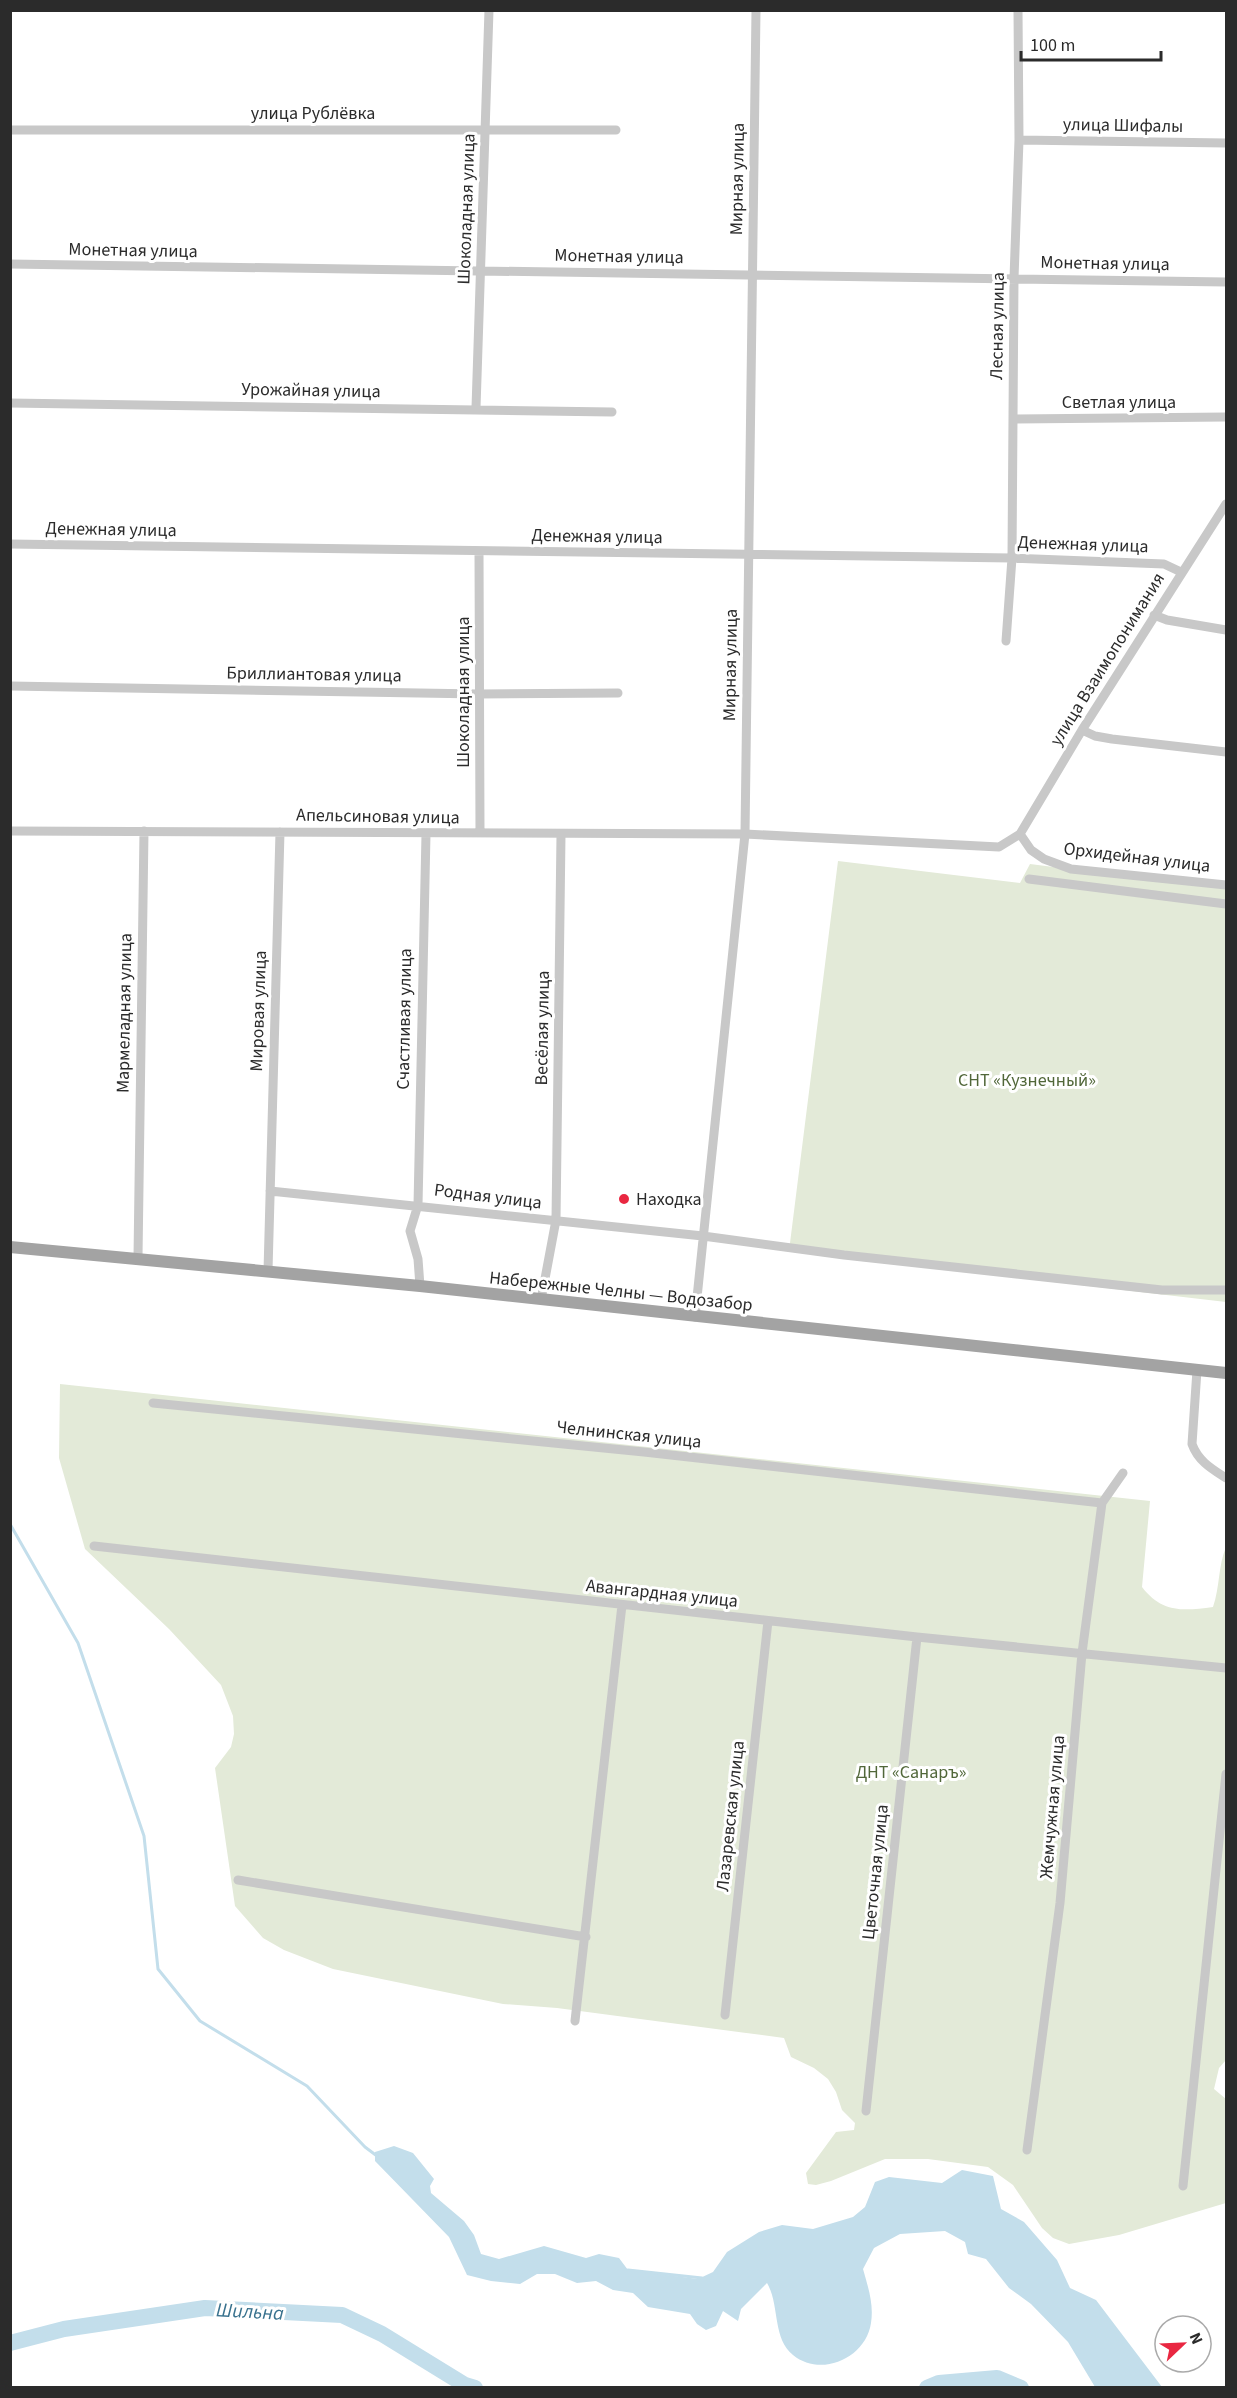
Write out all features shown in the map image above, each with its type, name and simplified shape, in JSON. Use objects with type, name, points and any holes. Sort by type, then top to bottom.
[{"type":"main road","name":"Набережные Челны — Водозабор","points":[[10,1247],[138,1257],[420,1286],[1227,1373]]},
{"type":"street","name":"Шоколадная улица","points":[[476,408],[489,10]]},
{"type":"street","name":"Мирная улица","points":[[695,1317],[745,834],[756,10]]},
{"type":"street","name":"Лесная улица","points":[[1006,641],[1012,558],[1014,278],[1019,141],[1018,10]]},
{"type":"street","name":"улица Рублёвка","points":[[10,130],[616,130]]},
{"type":"street","name":"улица Шифалы","points":[[1019,141],[1227,143]]},
{"type":"street","name":"Монетная улица","points":[[10,264],[1227,282]]},
{"type":"street","name":"Урожайная улица","points":[[10,404],[476,408],[612,412]]},
{"type":"street","name":"Светлая улица","points":[[1012,419],[1227,417]]},
{"type":"street","name":"улица Взаимопонимания","points":[[1020,834],[1154,615],[1227,504]]},
{"type":"street","name":"Денежная улица","points":[[10,544],[1012,558],[1164,564],[1181,572]]},
{"type":"street","name":"Шоколадная улица","points":[[479,551],[480,833]]},
{"type":"street","points":[[1154,615],[1167,620],[1227,630]]},
{"type":"street","name":"Бриллиантовая улица","points":[[10,686],[479,694],[618,693]]},
{"type":"street","points":[[1082,730],[1103,738],[1227,752]]},
{"type":"street","name":"Апельсиновая улица","points":[[10,831],[745,834],[999,847],[1020,834]]},
{"type":"street","name":"Мармеладная улица","points":[[138,1257],[144,831]]},
{"type":"street","name":"Мировая улица","points":[[268,1271],[280,832]]},
{"type":"street","name":"Счастливая улица","points":[[420,1286],[418,1259],[410,1230],[418,1204],[426,834]]},
{"type":"street","name":"Орхидейная улица","points":[[1020,834],[1031,850],[1044,859],[1071,869],[1227,885]]},
{"type":"street","name":"Весёлая улица","points":[[541,1300],[556,1220],[561,835]]},
{"type":"street","points":[[1029,879],[1227,904]]},
{"type":"street","name":"Родная улица","points":[[270,1191],[418,1204],[1151,1289],[1227,1290]]},
{"type":"street","points":[[1197,1370],[1192,1444],[1195,1453],[1207,1466],[1227,1478]]},
{"type":"street","name":"Челнинская улица","points":[[153,1403],[656,1454],[1102,1503]]},
{"type":"street","name":"Жемчужная улица","points":[[1027,2150],[1060,1903],[1082,1653],[1102,1503],[1123,1473]]},
{"type":"street","name":"Авангардная улица","points":[[94,1546],[768,1621],[1227,1668]]},
{"type":"street","points":[[575,2021],[622,1605]]},
{"type":"street","name":"Лазаревская улица","points":[[725,2015],[768,1621]]},
{"type":"street","name":"Цветочная улица","points":[[866,2111],[917,1637]]},
{"type":"street","points":[[1183,2186],[1227,1774]]},
{"type":"street","points":[[238,1880],[586,1937]]},
{"type":"green space","name":"СНТ «Кузнечный»","points":[[838,861],[1020,883],[1030,864],[1226,889],[1226,1302],[789,1251]]},
{"type":"green space","name":"ДНТ «Санаръ»","points":[[60,1384],[1150,1501],[1142,1587],[1157,1602],[1174,1608],[1213,1607],[1226,1547],[1226,2060],[1219,2068],[1214,2089],[1226,2099],[1226,2203],[1119,2235],[1069,2244],[1053,2238],[1042,2228],[1013,2185],[988,2167],[928,2159],[885,2159],[831,2181],[816,2185],[808,2184],[806,2173],[836,2132],[854,2130],[855,2123],[842,2110],[836,2092],[828,2079],[814,2068],[791,2057],[784,2038],[557,2008],[503,2004],[333,1969],[284,1950],[263,1938],[235,1906],[215,1768],[231,1747],[234,1734],[233,1716],[221,1685],[169,1629],[85,1549],[59,1458]]},
{"type":"water","points":[[394,2146],[413,2153],[434,2179],[430,2186],[431,2193],[464,2221],[474,2235],[481,2254],[499,2259],[544,2246],[586,2258],[599,2254],[619,2258],[628,2270],[698,2279],[713,2272],[727,2252],[759,2232],[782,2225],[813,2229],[853,2217],[865,2207],[875,2182],[889,2177],[942,2183],[962,2170],[993,2176],[1001,2209],[1024,2222],[1057,2260],[1070,2288],[1096,2300],[1162,2387],[1095,2387],[1068,2342],[1031,2304],[1009,2288],[986,2259],[968,2254],[965,2242],[945,2231],[900,2234],[874,2248],[863,2269],[872,2309],[867,2335],[852,2355],[829,2364],[816,2365],[804,2362],[786,2348],[779,2331],[774,2301],[767,2283],[741,2309],[738,2321],[723,2311],[716,2326],[706,2330],[697,2324],[690,2314],[648,2307],[633,2293],[613,2290],[596,2281],[577,2283],[555,2274],[537,2274],[520,2284],[491,2281],[467,2275],[449,2237],[375,2161],[375,2152]]},
{"type":"waterway","points":[[10,1524],[78,1643],[144,1836],[158,1969],[200,2021],[307,2086],[365,2147],[377,2156]]},
{"type":"waterway","points":[[628,2270],[702,2278]]},
{"type":"waterway","name":"Шильна","points":[[10,2343],[64,2329],[205,2308],[342,2315],[382,2334],[465,2385],[475,2388]]},
{"type":"waterway","name":"Шильна","points":[[927,2388],[939,2383],[997,2378],[1021,2388]]},
{"type":"place","name":"Находка","points":[[624,1199]]}]
